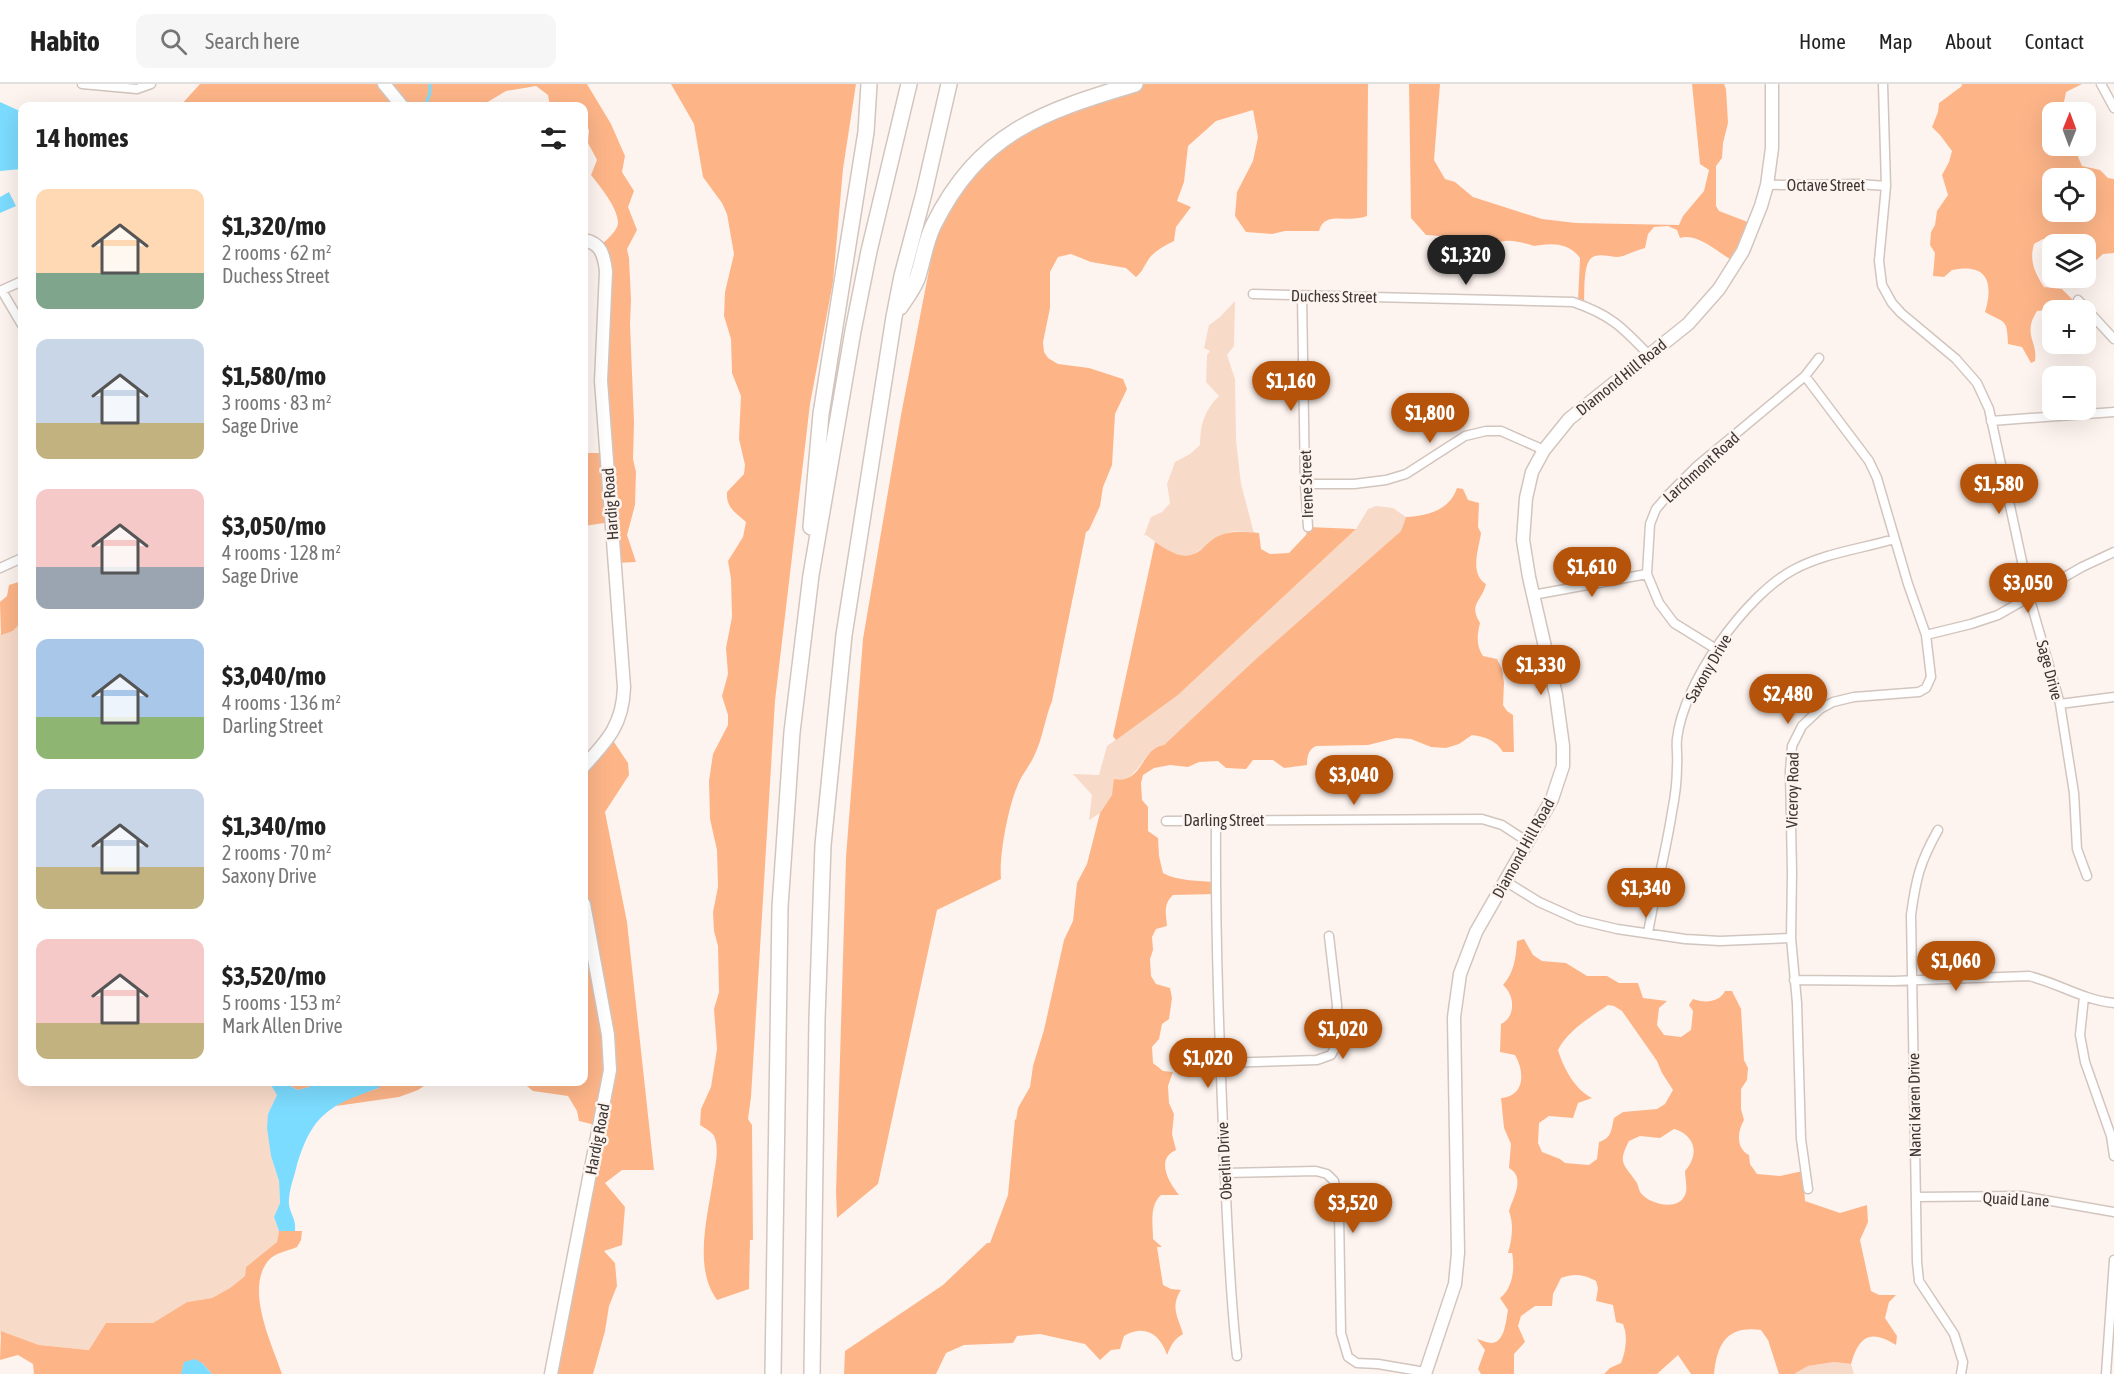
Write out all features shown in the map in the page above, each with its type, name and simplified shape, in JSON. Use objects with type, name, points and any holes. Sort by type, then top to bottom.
[{"type":"highway","points":[[773,1374],[780,907],[788,778],[804,627],[819,424],[866,132],[869,84]]},
{"type":"highway","points":[[804,627],[852,331],[909,84]]},
{"type":"highway","points":[[812,1374],[817,1008],[823,845],[844,635],[894,317],[949,84]]},
{"type":"highway","points":[[894,317],[916,281],[927,237],[939,214],[952,191],[984,153],[1003,138],[1044,114],[1135,84]]},
{"type":"street","points":[[82,84],[137,89],[151,84]]},
{"type":"street","points":[[384,84],[399,102]]},
{"type":"street","name":"Diamond Hill Road","points":[[1425,1373],[1455,1284],[1458,1253],[1454,1027],[1460,974],[1476,932],[1552,799],[1563,766],[1557,695],[1533,595],[1523,540],[1526,498],[1532,472],[1544,450],[1569,419],[1688,324],[1719,289],[1743,251],[1767,185],[1772,148],[1772,84]]},
{"type":"street","points":[[1883,84],[1886,186]]},
{"type":"street","points":[[2101,84],[2114,108]]},
{"type":"street","name":"Octave Street","points":[[1767,185],[1886,186]]},
{"type":"street","name":"Sage Drive","points":[[1886,186],[1879,261],[1882,285],[1892,303],[1956,359],[1977,383],[1989,409],[2031,597],[2060,704],[2074,793],[2077,849],[2086,876]]},
{"type":"street","name":"Hardig Road","points":[[588,241],[600,248],[606,271],[601,381],[624,687],[622,710],[616,725],[588,761]]},
{"type":"street","points":[[18,283],[1,291],[18,319]]},
{"type":"street","name":"Duchess Street","points":[[1253,294],[1574,302],[1597,310],[1620,325],[1649,355]]},
{"type":"street","name":"Irene Street","points":[[1302,296],[1305,484],[1308,527]]},
{"type":"street","points":[[2096,320],[2114,339]]},
{"type":"street","name":"Larchmont Road","points":[[1716,649],[1674,623],[1659,603],[1647,574],[1650,525],[1656,508],[1697,466],[1805,376],[1819,358]]},
{"type":"street","name":"Viceroy Road","points":[[1805,376],[1869,461],[1926,635],[1931,677],[1926,688],[1919,692],[1854,697],[1833,702],[1820,709],[1802,726],[1792,746],[1790,771],[1791,938],[1801,1139],[1808,1189]]},
{"type":"street","points":[[1991,421],[2114,412]]},
{"type":"street","points":[[1305,484],[1354,484],[1386,480],[1406,474],[1466,436],[1486,431],[1501,431],[1544,450]]},
{"type":"street","name":"Saxony Drive","points":[[1648,933],[1672,813],[1677,769],[1677,739],[1682,715],[1716,649],[1738,618],[1768,587],[1794,569],[1830,555],[1894,539]]},
{"type":"street","points":[[1926,635],[1998,615],[2082,567],[2114,552]]},
{"type":"street","points":[[0,568],[18,560]]},
{"type":"street","points":[[1533,595],[1647,574]]},
{"type":"street","points":[[2060,704],[2114,697]]},
{"type":"street","name":"Darling Street","points":[[1166,820],[1482,819],[1502,825],[1528,842]]},
{"type":"street","name":"Oberlin Drive","points":[[1216,821],[1220,1063],[1230,1298],[1237,1356]]},
{"type":"street","name":"Nanci Karen Drive","points":[[1938,830],[1924,854],[1916,880],[1911,915],[1914,980],[1917,1262],[1919,1281],[1954,1334],[1963,1362],[1961,1374]]},
{"type":"street","points":[[1504,881],[1539,902],[1579,920],[1617,929],[1685,939],[1720,941],[1791,938]]},
{"type":"street","name":"Hardig Road","points":[[551,1374],[610,1070],[608,1035],[588,926]]},
{"type":"street","points":[[1220,1063],[1317,1060],[1330,1055],[1336,1046],[1337,1005],[1329,936]]},
{"type":"street","points":[[1794,980],[1914,980],[2029,976],[2084,997],[2114,1003]]},
{"type":"street","points":[[2084,997],[2080,1035],[2085,1062],[2111,1137],[2114,1156]]},
{"type":"street","points":[[1226,1173],[1316,1172],[1327,1174],[1334,1181],[1339,1212],[1341,1332],[1348,1357],[1357,1364],[1378,1364],[1425,1373]]},
{"type":"street","name":"Quaid Lane","points":[[1916,1197],[2022,1196],[2114,1212]]},
{"type":"street","points":[[2106,1374],[2114,1260]]},
{"type":"shaded area","points":[[200,84],[587,84],[611,124],[625,156],[622,172],[634,191],[628,207],[637,230],[627,249],[631,300],[633,459],[636,472],[635,505],[627,535],[636,562],[616,563],[611,522],[588,525],[588,453],[605,453],[600,246],[614,232],[618,221],[614,207],[591,175],[597,160],[588,143],[588,102],[549,102],[548,95],[536,86],[506,91],[488,102],[184,102]]},
{"type":"shaded area","points":[[671,84],[856,84],[843,169],[833,282],[810,404],[775,701],[748,1119],[752,1125],[753,1240],[750,1240],[749,1289],[717,1300],[709,1286],[704,1255],[706,1221],[716,1160],[716,1140],[708,1130],[700,1125],[701,1109],[711,1087],[717,1049],[714,1009],[719,992],[718,946],[713,912],[718,887],[717,850],[710,819],[709,781],[713,754],[728,725],[728,715],[722,696],[728,674],[726,648],[732,617],[728,561],[743,537],[746,522],[730,506],[727,492],[744,474],[745,465],[739,439],[741,396],[732,373],[731,339],[724,316],[725,292],[734,254],[727,214],[703,177],[694,124]]},
{"type":"shaded area","points":[[1133,84],[1368,84],[1367,216],[1330,219],[1321,225],[1319,231],[1285,231],[1272,234],[1246,232],[1235,216],[1237,192],[1253,161],[1258,137],[1253,110],[1216,121],[1188,146],[1184,182],[1177,201],[1191,207],[1176,227],[1174,241],[1152,255],[1136,277],[1126,268],[1091,262],[1071,254],[1058,257],[1050,272],[1050,308],[1043,342],[1044,352],[1048,358],[1058,364],[1089,368],[1123,379],[1127,389],[1115,414],[1112,465],[1103,487],[1100,506],[1086,532],[1052,701],[1038,748],[1019,783],[1010,807],[1003,845],[1001,879],[937,910],[878,1184],[837,1218],[846,857],[863,639],[901,415],[940,213],[1020,125]]},
{"type":"shaded area","points":[[1409,84],[1440,84],[1434,160],[1445,179],[1455,182],[1473,197],[1542,219],[1576,223],[1679,225],[1683,216],[1704,191],[1709,170],[1700,164],[1692,84],[1724,84],[1728,123],[1722,158],[1716,166],[1716,206],[1719,211],[1753,224],[1733,261],[1708,244],[1693,238],[1680,238],[1677,230],[1668,226],[1654,227],[1648,234],[1645,248],[1618,257],[1598,255],[1591,258],[1586,269],[1584,304],[1578,301],[1580,258],[1568,248],[1552,244],[1534,246],[1512,241],[1502,241],[1494,245],[1482,241],[1454,243],[1440,236],[1426,235],[1411,218]]},
{"type":"shaded area","points":[[1962,84],[2082,84],[2066,92],[2064,102],[2042,102],[2042,156],[2078,156],[2082,166],[2091,168],[2042,168],[2042,222],[2096,222],[2096,169],[2100,170],[2108,178],[2114,179],[2114,253],[2103,254],[2096,260],[2096,234],[2042,234],[2042,240],[2034,244],[2032,256],[2034,267],[2042,288],[2062,289],[2073,300],[2042,300],[2042,310],[2037,311],[2031,326],[2035,361],[2031,363],[2022,347],[2008,344],[2004,322],[1985,312],[1989,292],[1983,275],[1978,271],[1964,269],[1952,270],[1944,277],[1933,276],[1935,253],[1930,245],[1931,232],[1935,225],[1937,211],[1948,195],[1942,175],[1952,151],[1932,127],[1939,103]]},
{"type":"shaded area","points":[[1235,301],[1234,346],[1227,355],[1235,379],[1236,440],[1241,484],[1254,533],[1230,532],[1191,555],[1178,555],[1146,535],[1144,536],[1151,517],[1162,512],[1170,503],[1167,484],[1175,462],[1190,454],[1200,445],[1204,419],[1219,396],[1206,382],[1207,355],[1210,351],[1204,348],[1209,325]]},
{"type":"shaded area","points":[[1457,488],[1463,489],[1468,500],[1479,503],[1478,527],[1481,533],[1476,567],[1478,574],[1486,584],[1475,611],[1480,623],[1478,644],[1483,656],[1497,659],[1502,669],[1503,705],[1513,715],[1514,752],[1503,752],[1490,740],[1472,735],[1459,744],[1446,748],[1431,747],[1411,739],[1396,738],[1368,745],[1316,746],[1308,754],[1307,765],[1284,768],[1273,760],[1253,760],[1246,769],[1226,768],[1218,761],[1199,762],[1188,767],[1170,765],[1154,768],[1143,775],[1142,800],[1148,807],[1148,831],[1158,838],[1163,873],[1182,879],[1216,882],[1216,894],[1173,895],[1170,898],[1166,909],[1167,926],[1156,929],[1152,937],[1153,950],[1150,959],[1151,976],[1156,984],[1170,988],[1172,998],[1169,1019],[1162,1024],[1159,1039],[1152,1047],[1153,1063],[1163,1071],[1173,1072],[1168,1086],[1169,1103],[1174,1114],[1172,1134],[1176,1150],[1166,1159],[1165,1165],[1168,1178],[1179,1195],[1161,1195],[1157,1199],[1152,1216],[1153,1239],[1162,1247],[1157,1247],[1163,1285],[1181,1290],[1175,1307],[1183,1334],[1173,1343],[1167,1355],[1160,1341],[1145,1331],[1124,1336],[1120,1349],[1111,1350],[1100,1360],[1085,1344],[1040,1334],[1017,1336],[1013,1343],[964,1345],[946,1353],[936,1374],[844,1374],[845,1351],[943,1285],[987,1243],[990,1243],[1008,1195],[1015,1119],[1018,1108],[1030,1087],[1033,1066],[1044,1030],[1064,940],[1073,921],[1077,883],[1087,864],[1100,813],[1112,795],[1114,779],[1131,776],[1156,747],[1164,745],[1256,659],[1401,531],[1406,517],[1430,513],[1443,507],[1454,496]]},
{"type":"shaded area","points":[[1376,506],[1393,508],[1406,517],[1401,531],[1164,745],[1153,750],[1134,773],[1122,781],[1100,813],[1089,820],[1092,795],[1073,774],[1099,775],[1107,746],[1178,695],[1356,529],[1368,509]]},
{"type":"shaded area","points":[[1308,527],[1356,529],[1178,695],[1116,740],[1113,736],[1155,542],[1184,556],[1196,553],[1213,539],[1226,533],[1249,532],[1259,533],[1261,549],[1270,554],[1289,553],[1306,535]]},
{"type":"shaded area","points":[[18,582],[18,625],[13,631],[1,635],[0,602],[7,596],[9,585]]},
{"type":"shaded area","points":[[18,625],[18,1086],[271,1086],[277,1095],[268,1114],[271,1156],[279,1181],[280,1203],[274,1217],[279,1231],[277,1242],[246,1267],[245,1276],[230,1288],[212,1298],[187,1302],[153,1323],[106,1323],[90,1350],[39,1345],[1,1331],[0,1338],[0,634],[13,631]]},
{"type":"shaded area","points":[[608,733],[628,763],[629,775],[605,812],[627,922],[654,1170],[622,1170],[605,1183],[625,1207],[622,1245],[604,1251],[615,1263],[617,1286],[609,1306],[605,1331],[593,1374],[550,1374],[599,1126],[579,1121],[577,1111],[568,1096],[533,1091],[527,1086],[588,1086],[588,761]]},
{"type":"shaded area","points":[[1524,939],[1533,955],[1542,961],[1566,963],[1587,976],[1607,976],[1619,983],[1638,983],[1643,998],[1667,1001],[1659,1008],[1657,1025],[1664,1035],[1681,1037],[1691,1030],[1693,1011],[1689,1005],[1693,999],[1711,1001],[1719,998],[1725,991],[1732,991],[1741,1009],[1744,1060],[1748,1068],[1747,1080],[1741,1089],[1741,1109],[1744,1120],[1740,1130],[1740,1144],[1749,1155],[1750,1164],[1757,1174],[1780,1176],[1803,1171],[1805,1201],[1840,1213],[1867,1205],[1868,1222],[1860,1240],[1871,1291],[1879,1295],[1896,1295],[1889,1302],[1885,1318],[1897,1336],[1896,1345],[1879,1337],[1867,1338],[1858,1347],[1851,1364],[1834,1362],[1808,1366],[1794,1374],[1779,1374],[1768,1340],[1761,1330],[1749,1329],[1732,1334],[1726,1339],[1718,1354],[1714,1374],[1691,1374],[1678,1355],[1657,1374],[1604,1374],[1621,1363],[1626,1344],[1625,1329],[1623,1324],[1616,1322],[1613,1305],[1596,1301],[1598,1288],[1596,1281],[1583,1276],[1570,1275],[1561,1278],[1553,1294],[1552,1306],[1535,1306],[1521,1316],[1518,1326],[1525,1342],[1514,1354],[1514,1374],[1481,1374],[1478,1369],[1485,1350],[1477,1339],[1492,1343],[1500,1339],[1508,1310],[1500,1298],[1508,1289],[1513,1271],[1512,1253],[1508,1253],[1512,1232],[1509,1211],[1518,1182],[1514,1172],[1509,1168],[1511,1144],[1504,1128],[1501,1098],[1515,1093],[1519,1088],[1521,1076],[1515,1055],[1500,1052],[1501,1024],[1506,1021],[1512,1006],[1510,994],[1503,985],[1512,970],[1517,941]],"holes":[[[1608,1005],[1622,1011],[1657,1061],[1673,1090],[1665,1104],[1657,1109],[1623,1112],[1614,1118],[1609,1136],[1599,1142],[1597,1159],[1589,1165],[1565,1163],[1542,1152],[1538,1143],[1539,1123],[1549,1116],[1573,1118],[1578,1103],[1592,1098],[1580,1090],[1570,1077],[1558,1050],[1574,1030]],[[1674,1129],[1687,1136],[1693,1146],[1693,1158],[1685,1171],[1686,1193],[1676,1203],[1670,1205],[1656,1203],[1640,1192],[1637,1183],[1624,1164],[1623,1155],[1629,1141],[1640,1136],[1660,1138]]]},
{"type":"shaded area","points":[[290,1086],[310,1086],[309,1087],[298,1090]]},
{"type":"shaded area","points":[[379,1086],[424,1086],[399,1097],[336,1106],[348,1098],[379,1088]]},
{"type":"shaded area","points":[[279,1231],[302,1231],[297,1247],[277,1254],[268,1261],[259,1287],[267,1333],[282,1374],[212,1374],[202,1363],[181,1374],[34,1374],[33,1364],[18,1355],[0,1360],[1,1331],[39,1345],[89,1350],[106,1323],[153,1323],[187,1302],[212,1298],[245,1276],[246,1267],[277,1242]]},
{"type":"shaded area","points":[[1834,1362],[1851,1364],[1854,1374],[1794,1374],[1808,1366]]},
{"type":"water","points":[[0,102],[18,110],[18,169],[0,171]]},
{"type":"water","points":[[9,192],[16,206],[0,213],[0,197]]},
{"type":"water","points":[[271,1086],[290,1086],[298,1090],[310,1086],[380,1086],[335,1107],[324,1115],[308,1136],[289,1196],[295,1231],[279,1231],[274,1217],[280,1203],[279,1181],[271,1156],[267,1128],[268,1114],[277,1095]]},
{"type":"water","points":[[195,1359],[212,1374],[181,1374],[184,1362]]},
{"type":"waterway","points":[[427,102],[430,84]]}]
